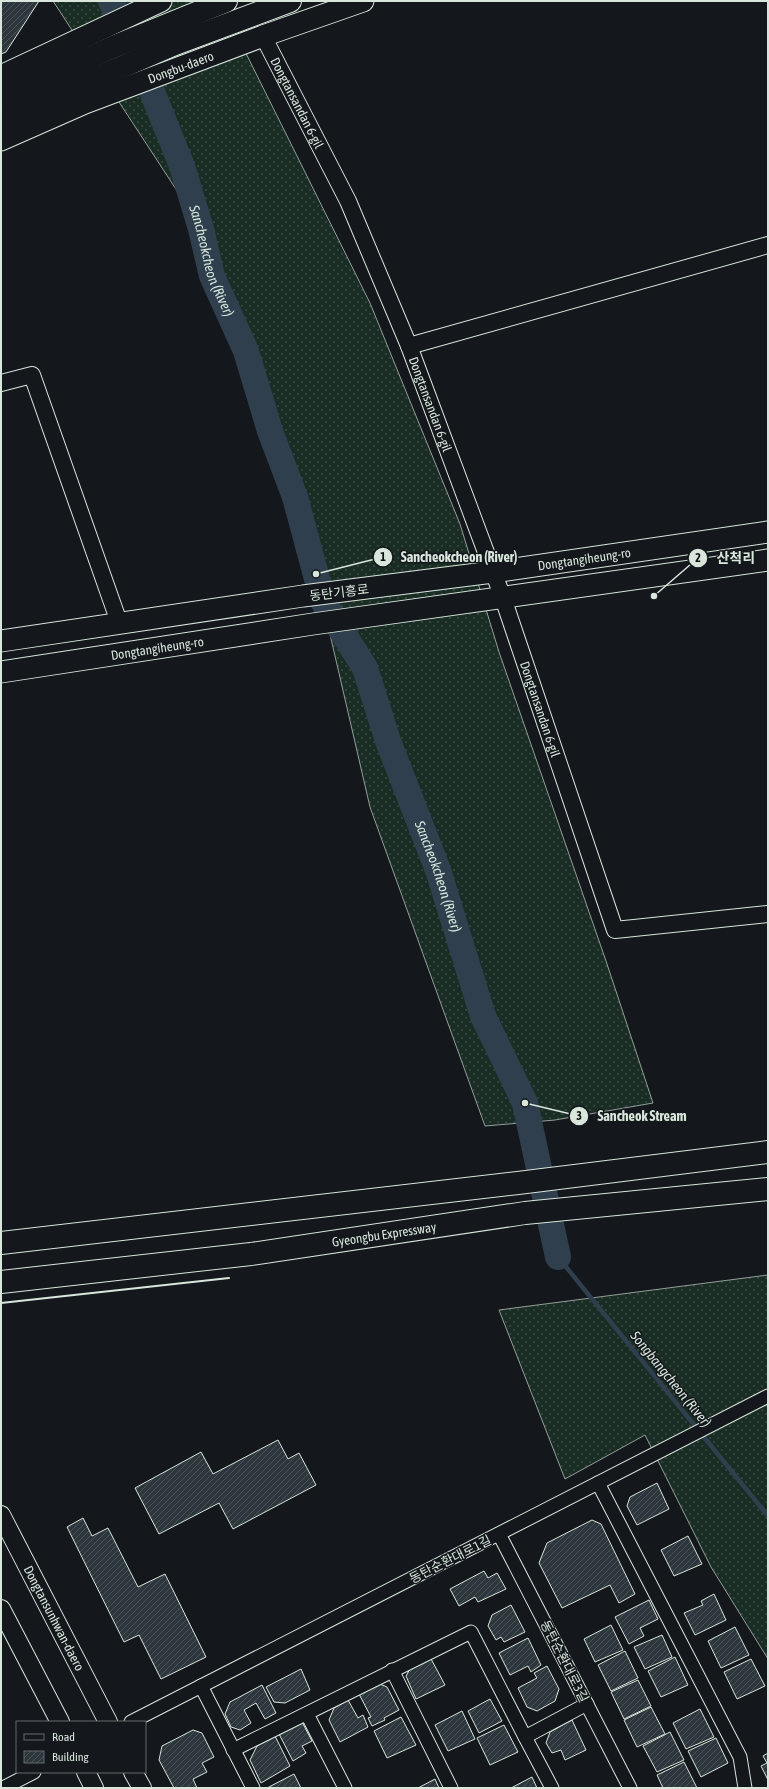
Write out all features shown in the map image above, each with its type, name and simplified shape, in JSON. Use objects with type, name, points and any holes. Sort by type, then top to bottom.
[{"type":"highway","name":"Dongbu-daero","points":[[1,98],[113,47],[181,22],[226,1]]},
{"type":"highway","name":"Dongbu-daero","points":[[1,119],[121,68],[181,22],[290,1]]},
{"type":"highway","points":[[1,1243],[518,1183],[768,1152]]},
{"type":"highway","name":"Gyeongbu Expressway","points":[[1,1282],[251,1254],[525,1213],[768,1189]]},
{"type":"main road","points":[[1,76],[160,1]]},
{"type":"main road","name":"Dongbu-daero","points":[[1,140],[85,103],[129,88],[263,36],[363,1]]},
{"type":"main road","name":"Dongtangiheung-ro","points":[[376,587],[493,572],[768,532]]},
{"type":"main road","name":"Dongtangiheung-ro","points":[[1,672],[313,624],[768,560]]},
{"type":"main road","name":"동탄기흥로","points":[[120,625],[303,596],[376,587]]},
{"type":"main road","points":[[1,641],[120,625]]},
{"type":"main road","name":"Dongtansunhwan-daero","points":[[1,1515],[107,1721]]},
{"type":"main road","points":[[1,1609],[59,1721]]},
{"type":"main road","points":[[86,1773],[94,1788]]},
{"type":"main road","points":[[134,1773],[142,1788]]},
{"type":"street","name":"Dongtansandan 6-gil","points":[[263,36],[348,201],[409,346],[503,598],[615,930],[768,914]]},
{"type":"street","name":"Dongtansandan 6-gil","points":[[409,346],[768,245]]},
{"type":"street","points":[[1,383],[32,375],[120,625]]},
{"type":"street","name":"동탄순환대로1길","points":[[133,1721],[768,1396]]},
{"type":"street","points":[[598,1483],[740,1757],[746,1788]]},
{"type":"street","name":"동탄순환대로3길","points":[[499,1534],[630,1788]]},
{"type":"street","points":[[233,1750],[471,1632],[524,1737],[552,1788]]},
{"type":"street","points":[[392,1670],[451,1788]]},
{"type":"street","points":[[201,1686],[253,1788]]},
{"type":"street","points":[[524,1737],[587,1704]]},
{"type":"street","points":[[307,1714],[345,1788]]},
{"type":"street","points":[[3,1788],[32,1773]]},
{"type":"green space","points":[[53,1],[220,1],[370,303],[460,524],[499,652],[606,961],[653,1103],[555,1120],[485,1126],[370,807],[316,574],[202,229]]},
{"type":"green space","points":[[768,1275],[768,1659],[711,1567],[645,1435],[565,1479],[499,1310]]},
{"type":"building","points":[[1,1],[39,1],[6,52],[1,54]]},
{"type":"building","points":[[278,1440],[288,1459],[299,1453],[316,1485],[233,1529],[219,1503],[159,1534],[135,1488],[201,1452],[213,1474]]},
{"type":"building","points":[[657,1483],[669,1509],[637,1525],[627,1506],[630,1497]]},
{"type":"building","points":[[83,1518],[92,1536],[108,1528],[138,1587],[165,1574],[206,1657],[161,1679],[139,1635],[124,1642],[67,1527]]},
{"type":"building","points":[[592,1520],[601,1524],[635,1594],[619,1603],[610,1585],[562,1608],[539,1563],[547,1543]]},
{"type":"building","points":[[688,1536],[702,1564],[674,1576],[661,1550]]},
{"type":"building","points":[[484,1571],[488,1578],[497,1573],[506,1589],[478,1602],[475,1597],[459,1606],[450,1589]]},
{"type":"building","points":[[714,1594],[726,1620],[695,1635],[684,1613],[703,1605],[701,1601]]},
{"type":"building","points":[[649,1600],[658,1619],[640,1628],[644,1636],[629,1644],[615,1617]]},
{"type":"building","points":[[511,1605],[525,1632],[504,1642],[501,1637],[496,1640],[488,1626],[492,1615]]},
{"type":"building","points":[[611,1625],[623,1650],[595,1662],[584,1639]]},
{"type":"building","points":[[735,1627],[749,1655],[721,1668],[708,1641]]},
{"type":"building","points":[[662,1635],[672,1657],[645,1669],[634,1647]]},
{"type":"building","points":[[528,1638],[541,1665],[531,1672],[528,1666],[510,1675],[499,1653]]},
{"type":"building","points":[[625,1651],[638,1678],[611,1691],[598,1665]]},
{"type":"building","points":[[430,1657],[445,1685],[416,1699],[406,1676],[411,1667]]},
{"type":"building","points":[[675,1657],[688,1685],[661,1697],[648,1671]]},
{"type":"building","points":[[751,1659],[765,1686],[737,1699],[724,1672]]},
{"type":"building","points":[[547,1666],[559,1689],[555,1701],[537,1711],[527,1707],[518,1688],[537,1678],[534,1673]]},
{"type":"building","points":[[301,1669],[310,1690],[285,1703],[274,1702],[266,1687]]},
{"type":"building","points":[[638,1680],[651,1706],[624,1719],[611,1692]]},
{"type":"building","points":[[380,1684],[387,1687],[399,1710],[384,1718],[385,1720],[372,1726],[368,1718],[371,1717],[359,1694]]},
{"type":"building","points":[[262,1685],[276,1713],[265,1719],[256,1703],[244,1710],[251,1723],[240,1730],[231,1727],[225,1714],[230,1702]]},
{"type":"building","points":[[490,1699],[502,1721],[479,1733],[468,1711]]},
{"type":"building","points":[[348,1700],[358,1718],[363,1715],[368,1727],[340,1742],[329,1720],[334,1708]]},
{"type":"building","points":[[651,1707],[665,1734],[637,1747],[624,1720]]},
{"type":"building","points":[[700,1709],[714,1737],[686,1749],[673,1723]]},
{"type":"building","points":[[462,1711],[475,1739],[448,1751],[435,1725]]},
{"type":"building","points":[[401,1717],[416,1745],[387,1758],[374,1731]]},
{"type":"building","points":[[572,1720],[586,1750],[565,1760],[561,1750],[552,1753],[546,1743],[550,1732]]},
{"type":"building","points":[[302,1722],[312,1741],[302,1746],[306,1753],[293,1761],[279,1734]]},
{"type":"building","points":[[504,1725],[518,1752],[490,1765],[477,1738]]},
{"type":"building","points":[[193,1730],[202,1733],[214,1757],[202,1763],[207,1772],[193,1779],[197,1788],[174,1788],[159,1760],[162,1746]]},
{"type":"building","points":[[670,1732],[684,1760],[657,1772],[643,1746]]},
{"type":"building","points":[[275,1736],[290,1766],[261,1783],[250,1760],[257,1746]]},
{"type":"building","points":[[716,1738],[728,1763],[701,1777],[688,1751]]},
{"type":"building","points":[[768,1753],[768,1780],[761,1766],[767,1763],[763,1756]]},
{"type":"building","points":[[684,1762],[697,1788],[663,1788],[657,1775]]},
{"type":"building","points":[[294,1774],[301,1788],[267,1788]]},
{"type":"building","points":[[532,1777],[537,1788],[511,1788]]},
{"type":"building","points":[[435,1779],[439,1788],[418,1788]]},
{"type":"waterway","name":"Sancheokcheon (River)","points":[[111,1],[151,89],[182,166],[201,229],[212,276],[246,351],[270,431],[295,497],[323,601],[365,668],[388,741],[438,870],[483,1016],[525,1103],[558,1257]]},
{"type":"waterway","name":"Songbangcheon (River)","points":[[558,1257],[768,1516]]},
{"type":"wall","points":[[1,1303],[229,1278]]},
{"type":"place","name":"Sancheokcheon (River)","points":[[316,574]]},
{"type":"place","name":"산척리","points":[[654,596]]},
{"type":"place","name":"Sancheok Stream","points":[[525,1103]]}]
